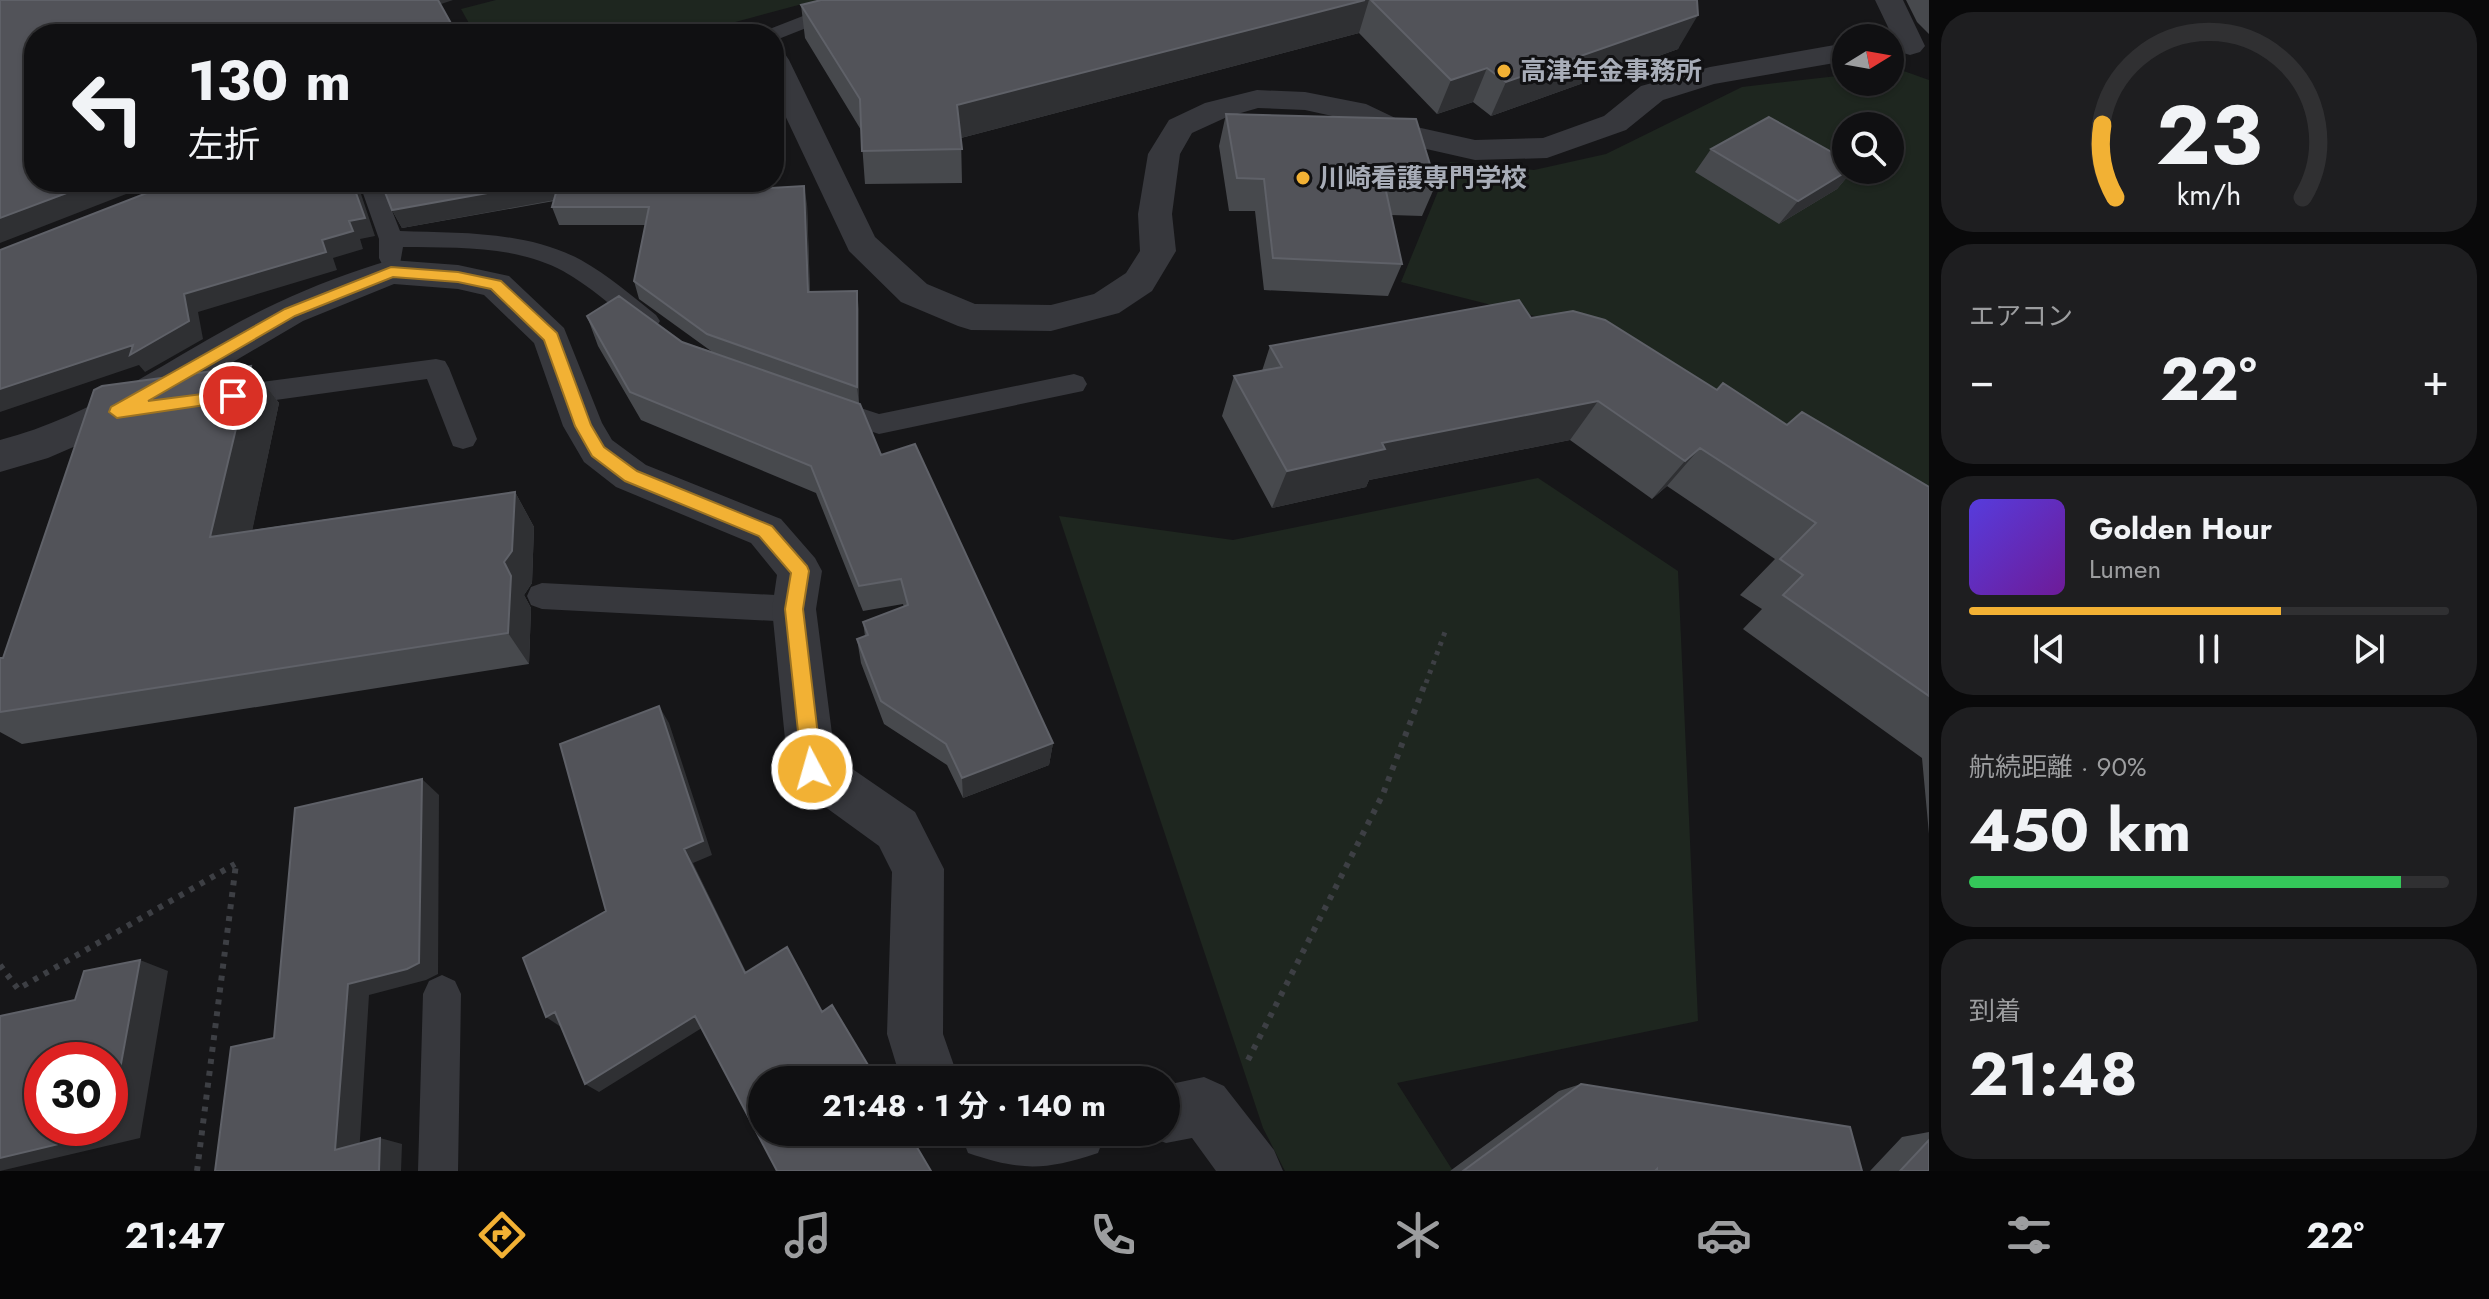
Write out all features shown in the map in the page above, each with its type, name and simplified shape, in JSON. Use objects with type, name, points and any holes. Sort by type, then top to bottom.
[{"type":"street","points":[[1889,0],[1910,49]]},
{"type":"street","points":[[784,81],[861,243],[914,293],[971,317],[1051,318],[1106,304],[1139,282],[1158,251],[1155,214],[1164,154],[1180,127],[1216,110],[1257,99],[1305,101],[1355,111],[1402,134],[1475,150],[1547,148],[1615,123],[1652,93],[1710,76],[1832,54]]},
{"type":"street","points":[[0,456],[34,447],[117,412],[391,255],[458,277],[496,285],[551,337],[583,426],[598,451],[631,476],[766,531],[800,571],[794,609],[812,769],[897,829],[918,869],[915,1034],[925,1066]]},
{"type":"street","points":[[1185,1110],[1247,1170]]},
{"type":"lane","points":[[784,30],[833,11],[881,0]]},
{"type":"lane","points":[[373,192],[391,255],[487,242],[531,250],[572,266],[666,335]]},
{"type":"lane","points":[[208,399],[436,368],[463,439]]},
{"type":"lane","points":[[805,400],[879,424],[1074,384]]},
{"type":"lane","points":[[117,412],[178,403]]},
{"type":"lane","points":[[542,596],[794,609]]},
{"type":"lane","points":[[438,1171],[442,994]]},
{"type":"path","points":[[1185,1110],[1238,1080],[1383,794],[1445,632]]},
{"type":"path","points":[[0,965],[18,989],[236,864],[197,1171]]},
{"type":"shaded area","points":[[496,0],[817,0],[728,24],[469,24],[461,9]]},
{"type":"shaded area","points":[[1904,71],[1929,80],[1929,521],[1609,335],[1401,282],[1450,162],[1534,170],[1606,154],[1742,87],[1832,77],[1832,96],[1904,96]]},
{"type":"shaded area","points":[[1538,478],[1678,571],[1698,1021],[1397,1083],[1453,1171],[1285,1171],[1263,1128],[1059,516],[1233,540]]},
{"type":"building","points":[[0,0],[438,0],[451,24],[24,24],[24,192],[69,192],[0,218]]},
{"type":"building","points":[[821,0],[1365,0],[957,105],[962,149],[862,151],[860,99],[801,5]]},
{"type":"building","points":[[1371,0],[1697,0],[1698,15],[1506,82],[1487,68],[1451,80]]},
{"type":"building","points":[[1226,114],[1416,119],[1436,184],[1384,182],[1402,264],[1273,258],[1264,179],[1237,178]]},
{"type":"building","points":[[1769,117],[1832,152],[1832,180],[1798,201],[1711,149]]},
{"type":"building","points":[[804,186],[808,292],[857,291],[857,387],[707,334],[634,281],[649,207],[552,207],[556,192],[784,192],[784,187]]},
{"type":"building","points":[[149,192],[356,192],[365,218],[349,221],[353,231],[322,240],[326,252],[184,294],[189,321],[130,355],[133,345],[0,389],[0,250]]},
{"type":"building","points":[[385,192],[494,192],[392,210]]},
{"type":"building","points":[[619,296],[682,342],[860,404],[881,455],[915,444],[1053,743],[962,778],[946,744],[881,701],[857,639],[868,635],[863,622],[908,605],[901,579],[859,586],[811,466],[630,392],[587,316]]},
{"type":"building","points":[[1519,300],[1531,318],[1573,311],[1605,320],[1717,390],[1723,383],[1787,425],[1802,412],[1929,487],[1929,696],[1783,595],[1803,575],[1780,559],[1816,523],[1700,448],[1685,461],[1598,401],[1382,443],[1385,449],[1287,471],[1234,376],[1282,367],[1270,346]]},
{"type":"building","points":[[251,366],[210,537],[515,492],[512,551],[504,562],[511,576],[508,633],[0,712],[0,658],[3,658],[94,390],[102,386]]},
{"type":"building","points":[[659,706],[703,841],[684,849],[745,973],[787,947],[822,1012],[832,1005],[869,1066],[748,1066],[748,1116],[695,1016],[585,1084],[555,1012],[546,1017],[523,958],[606,911],[560,744]]},
{"type":"building","points":[[422,779],[419,963],[348,984],[335,1150],[380,1138],[379,1171],[215,1171],[231,1047],[274,1038],[295,808]]},
{"type":"building","points":[[140,960],[125,1042],[24,1042],[24,1146],[50,1146],[0,1158],[0,1016],[75,1000],[84,971]]},
{"type":"building","points":[[1581,1084],[1850,1127],[1862,1171],[1463,1171]]},
{"type":"building","points":[[1929,1140],[1929,1171],[1900,1171]]},
{"type":"building","points":[[764,1146],[916,1146],[931,1171],[777,1171]]},
{"type":"place","name":"高津年金事務所","points":[[1504,71]]},
{"type":"place","name":"川崎看護専門学校","points":[[1303,178]]},
{"type":"route","points":[[233,396],[117,412],[290,312],[391,272],[458,277],[496,285],[551,337],[583,426],[598,451],[631,476],[766,531],[800,571],[794,609],[812,769]]}]
